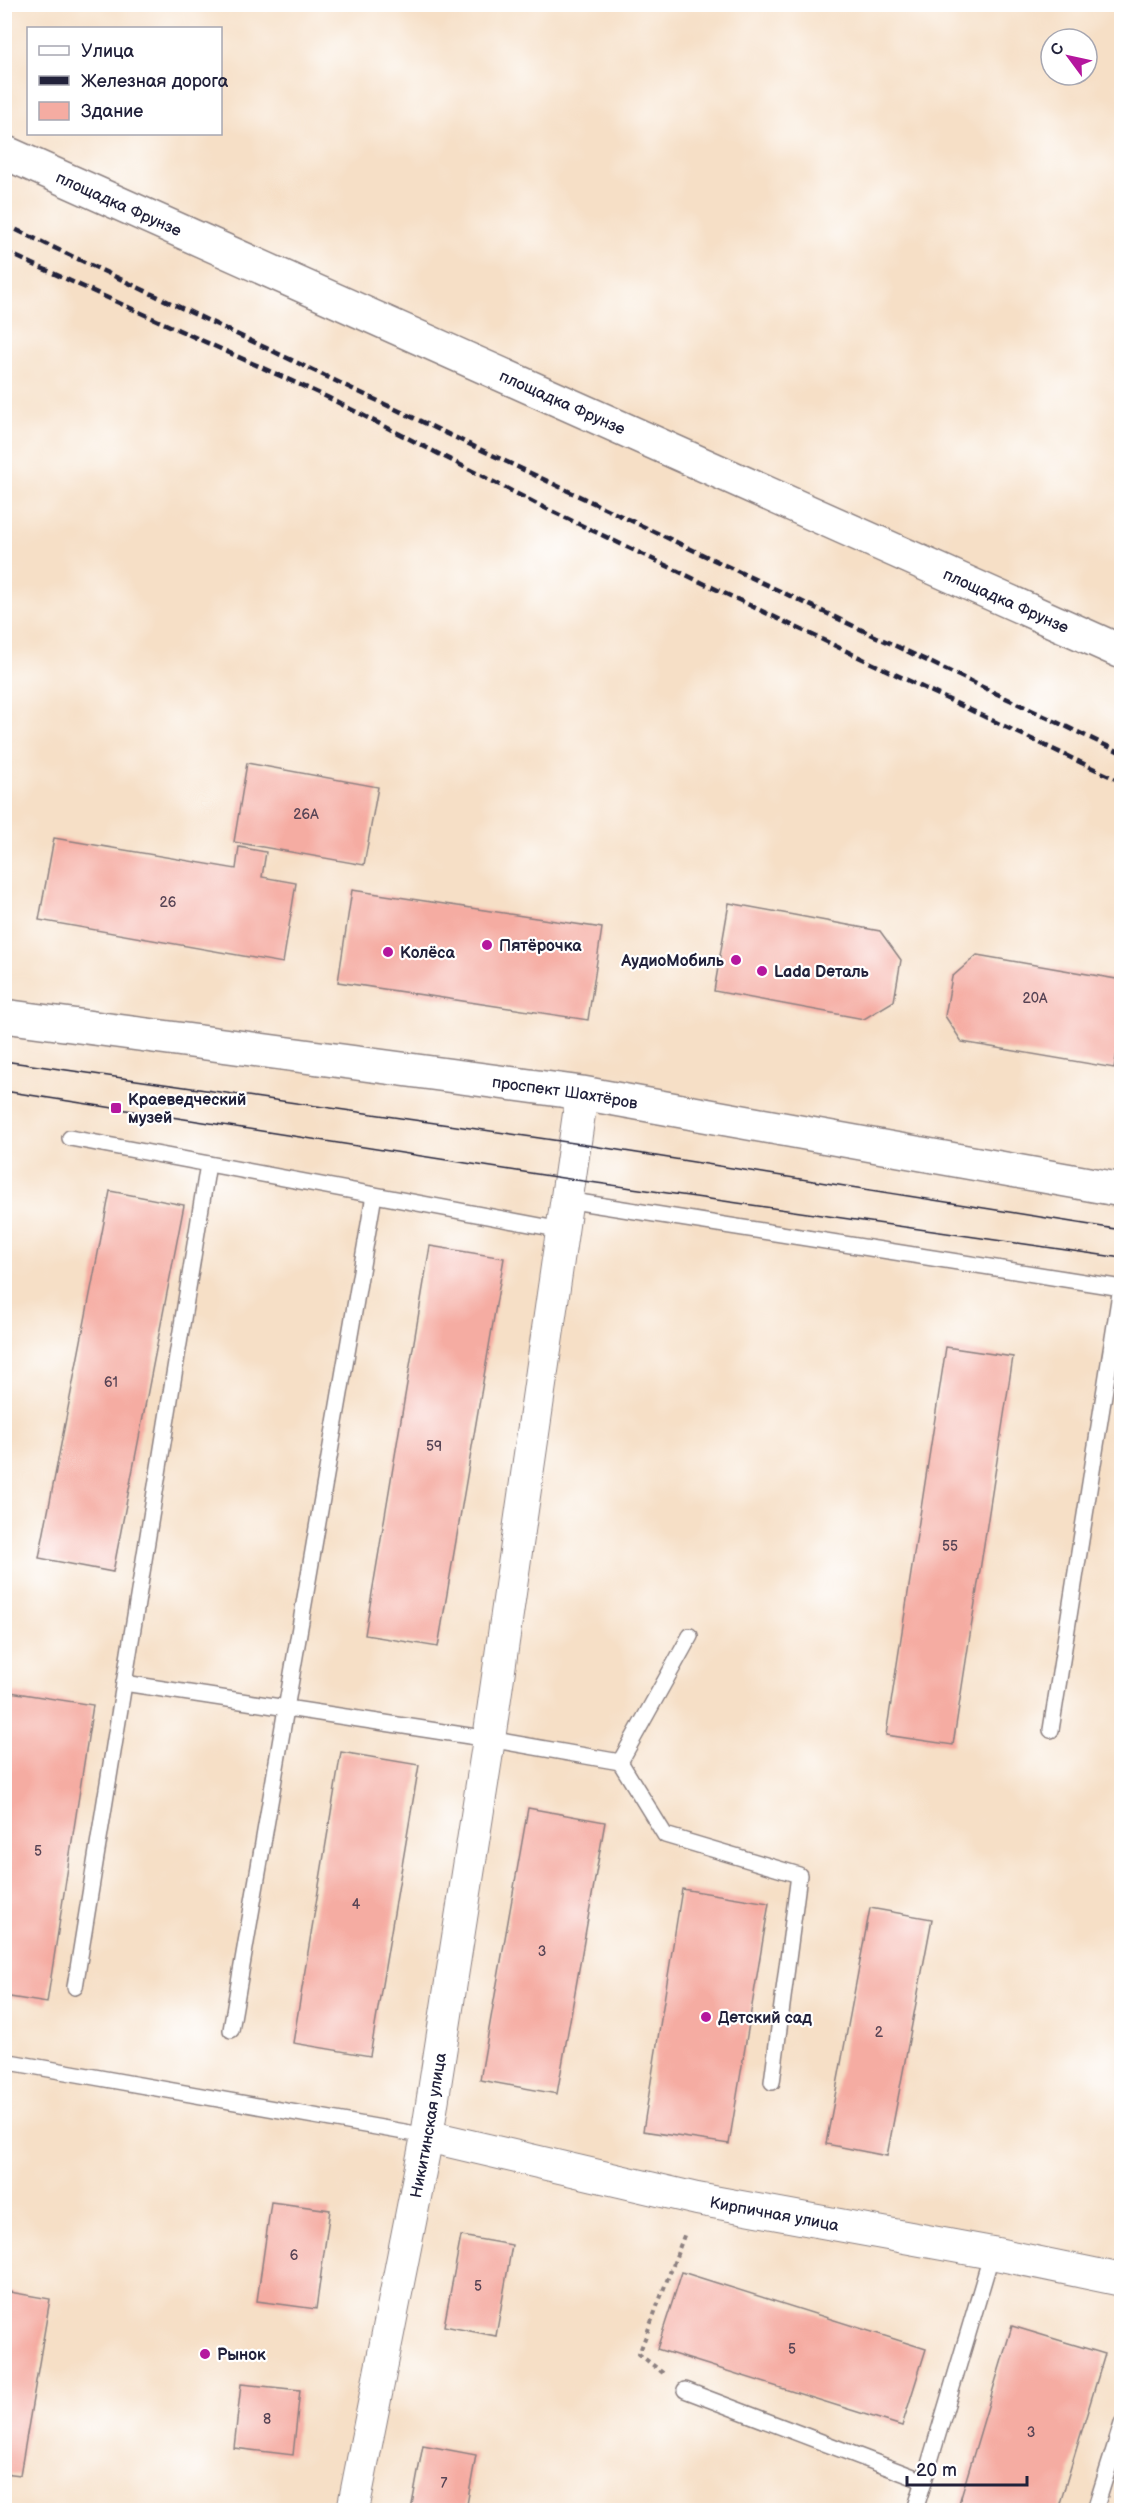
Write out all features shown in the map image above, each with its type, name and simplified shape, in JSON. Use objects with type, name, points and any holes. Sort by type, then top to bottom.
[{"type":"main road","name":"площадка Фрунзе","points":[[4,152],[1122,652]]},
{"type":"main road","name":"проспект Шахтёров","points":[[4,1016],[582,1093],[1122,1190]]},
{"type":"street","name":"Никитинская улица","points":[[353,2511],[427,2136],[489,1738],[582,1093]]},
{"type":"street","name":"Кирпичная улица","points":[[427,2136],[697,2199],[992,2253],[1122,2280]]},
{"type":"lane","points":[[70,1138],[562,1230]]},
{"type":"lane","points":[[75,1987],[208,1164]]},
{"type":"lane","points":[[231,2030],[374,1195]]},
{"type":"lane","points":[[566,1200],[1121,1288],[1051,1730]]},
{"type":"lane","points":[[620,1762],[690,1636]]},
{"type":"lane","points":[[124,1683],[489,1738],[620,1762],[664,1834],[799,1875],[772,2082]]},
{"type":"lane","points":[[4,2061],[427,2136]]},
{"type":"lane","points":[[915,2511],[992,2253]]},
{"type":"lane","points":[[685,2390],[924,2481]]},
{"type":"lane","points":[[1095,2511],[1122,2424]]},
{"type":"path","points":[[685,2390],[639,2354],[697,2199]]},
{"type":"building","points":[[247,763],[378,787],[364,865],[234,842]]},
{"type":"building","points":[[54,838],[236,869],[239,847],[266,852],[262,877],[296,883],[283,963],[39,920]]},
{"type":"building","points":[[352,890],[602,928],[588,1020],[338,982]]},
{"type":"building","points":[[729,903],[880,931],[901,960],[894,1001],[864,1019],[714,991]]},
{"type":"building","points":[[977,955],[1122,980],[1122,1028],[1114,1068],[962,1042],[945,1016],[952,977]]},
{"type":"building","points":[[110,1191],[184,1205],[113,1572],[39,1558]]},
{"type":"building","points":[[430,1246],[504,1258],[438,1647],[365,1635]]},
{"type":"building","points":[[946,1347],[1013,1357],[953,1745],[886,1735]]},
{"type":"building","points":[[4,1691],[93,1705],[47,2003],[4,1996]]},
{"type":"building","points":[[341,1752],[419,1765],[370,2056],[293,2043]]},
{"type":"building","points":[[528,1808],[605,1822],[557,2094],[480,2080]]},
{"type":"building","name":"Детский сад","points":[[682,1889],[769,1903],[729,2144],[643,2131]]},
{"type":"building","points":[[870,1908],[932,1919],[887,2156],[826,2144]]},
{"type":"building","points":[[271,2202],[330,2210],[316,2309],[257,2301]]},
{"type":"building","points":[[461,2236],[512,2245],[496,2336],[444,2326]]},
{"type":"building","points":[[682,2272],[926,2349],[902,2426],[657,2349]]},
{"type":"building","points":[[4,2291],[50,2299],[20,2475],[4,2473]]},
{"type":"building","points":[[1012,2326],[1105,2354],[1058,2510],[957,2510]]},
{"type":"building","points":[[241,2384],[300,2390],[293,2455],[234,2448]]},
{"type":"building","points":[[423,2445],[476,2455],[466,2510],[411,2510]]},
{"type":"tram line","points":[[4,1061],[574,1143],[1122,1230]]},
{"type":"tram line","points":[[4,1091],[569,1179],[1122,1258]]},
{"type":"railway","points":[[4,224],[1122,753]]},
{"type":"railway","points":[[4,251],[327,397],[545,508],[1122,782]]},
{"type":"place","name":"Пятёрочка","points":[[487,945]]},
{"type":"place","name":"Колёса","points":[[388,952]]},
{"type":"place","name":"АудиоМобиль","points":[[736,960]]},
{"type":"place","name":"Lada Dеталь","points":[[762,971]]},
{"type":"place","name":"Краеведческий музей","points":[[116,1108]]},
{"type":"place","name":"Детский сад","points":[[706,2017]]},
{"type":"place","name":"Рынок","points":[[205,2354]]}]
